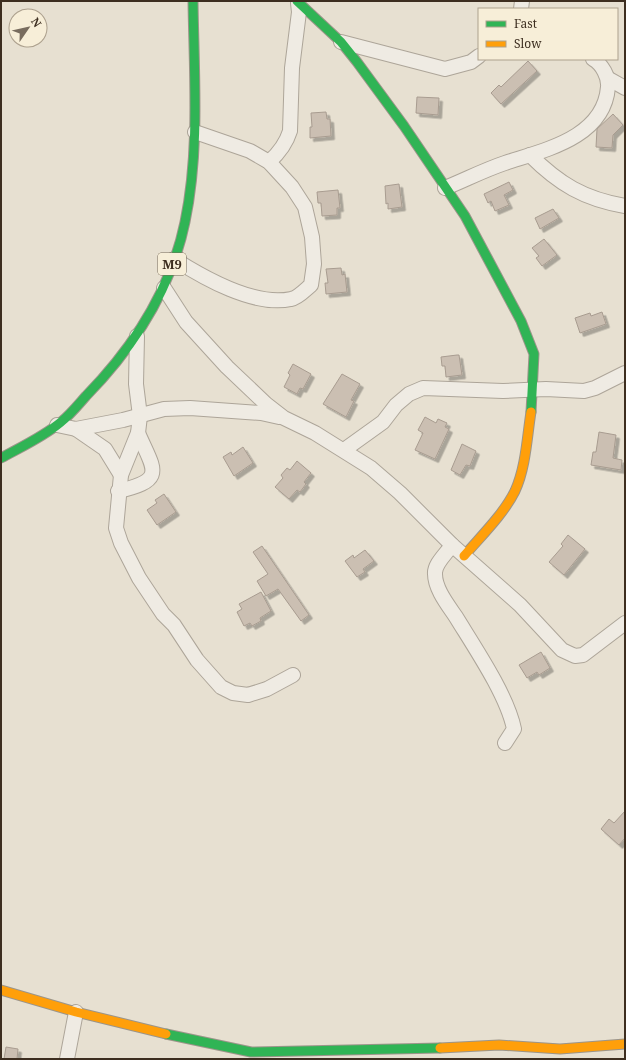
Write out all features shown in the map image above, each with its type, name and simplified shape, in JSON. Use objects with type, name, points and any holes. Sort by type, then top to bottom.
[{"type":"street","name":"M9","points":[[1,458],[57,425],[102,380],[137,336],[164,288],[186,217],[190,193],[195,132],[193,1]]},
{"type":"street","points":[[269,162],[279,153],[287,140],[290,131],[292,68],[299,12],[298,2]]},
{"type":"street","points":[[298,2],[341,42],[404,126],[465,216],[521,321],[534,354],[532,407],[521,470],[515,490],[505,507],[464,556]]},
{"type":"street","points":[[341,42],[445,69],[471,62],[478,57]]},
{"type":"street","points":[[595,60],[609,79],[625,88]]},
{"type":"street","points":[[445,188],[488,169],[530,155],[575,137],[590,125],[601,110],[608,96],[609,79]]},
{"type":"street","points":[[174,259],[209,280],[252,297],[292,299],[311,285],[314,264],[312,237],[305,207],[292,187],[269,162],[250,151],[195,132]]},
{"type":"street","points":[[530,155],[548,173],[579,193],[625,206]]},
{"type":"street","points":[[164,288],[186,322],[227,367],[266,404],[284,418],[344,450],[371,468],[400,493],[452,546],[520,605],[568,654],[575,656],[583,655],[625,623]]},
{"type":"street","points":[[137,336],[136,384],[140,416],[138,433],[120,474],[116,528],[121,543],[135,571],[197,660],[221,687],[233,693],[248,695],[267,689],[293,675]]},
{"type":"street","points":[[344,450],[383,422],[396,405],[408,394],[423,388],[503,391],[532,389],[584,391],[595,388],[625,373]]},
{"type":"street","points":[[76,429],[140,416],[164,409],[190,408],[261,413],[284,418]]},
{"type":"street","points":[[57,425],[76,429],[105,449],[120,474]]},
{"type":"street","points":[[118,491],[145,484],[151,478],[153,472],[150,458],[138,433]]},
{"type":"street","points":[[452,546],[434,572],[436,580],[443,596],[478,654],[505,703],[514,729],[505,744]]},
{"type":"street","points":[[1,990],[76,1012],[226,1048],[251,1052],[440,1048],[499,1045],[560,1049],[625,1044]]},
{"type":"street","points":[[67,1059],[76,1012]]},
{"type":"building","points":[[528,61],[537,71],[501,104],[491,93],[499,85],[501,87]]},
{"type":"building","points":[[417,97],[439,98],[438,115],[416,113]]},
{"type":"building","points":[[326,112],[327,119],[330,119],[331,136],[310,138],[310,127],[312,127],[311,113]]},
{"type":"building","points":[[613,114],[623,125],[613,135],[612,148],[596,147],[597,129]]},
{"type":"building","points":[[509,182],[513,190],[504,195],[509,205],[495,211],[491,201],[488,203],[484,194]]},
{"type":"building","points":[[399,184],[402,207],[388,209],[388,203],[386,204],[385,186]]},
{"type":"building","points":[[338,190],[340,208],[337,208],[337,215],[322,216],[321,203],[318,203],[317,192]]},
{"type":"building","points":[[553,209],[559,218],[540,229],[535,218]]},
{"type":"building","points":[[544,239],[557,255],[542,266],[536,258],[539,256],[532,248]]},
{"type":"building","points":[[341,268],[342,275],[345,274],[347,292],[326,294],[325,283],[328,283],[326,269]]},
{"type":"building","points":[[602,312],[606,324],[580,333],[575,318],[590,313],[591,316]]},
{"type":"building","points":[[459,355],[462,375],[446,377],[445,366],[442,366],[441,357]]},
{"type":"building","points":[[293,364],[311,374],[303,389],[300,388],[297,394],[284,387],[290,375],[288,373]]},
{"type":"building","points":[[342,374],[360,384],[351,400],[354,401],[346,417],[323,404]]},
{"type":"building","points":[[425,417],[436,423],[438,419],[447,423],[445,427],[449,429],[435,459],[415,450],[423,433],[418,430]]},
{"type":"building","points":[[599,432],[616,435],[613,458],[622,460],[621,470],[591,465],[593,452],[596,452]]},
{"type":"building","points":[[462,444],[476,451],[470,466],[466,465],[460,475],[451,470]]},
{"type":"building","points":[[243,447],[253,463],[234,476],[223,457],[231,452],[232,455]]},
{"type":"building","points":[[297,461],[311,473],[304,482],[306,484],[300,492],[297,490],[289,499],[275,487],[283,478],[281,475],[287,468],[290,470]]},
{"type":"building","points":[[164,494],[176,512],[157,525],[147,510],[157,503],[155,500]]},
{"type":"building","points":[[568,535],[585,549],[564,575],[549,562],[563,546],[561,544]]},
{"type":"building","points":[[262,546],[309,615],[301,621],[278,589],[266,596],[257,581],[268,574],[253,552]]},
{"type":"building","points":[[365,550],[374,561],[363,569],[365,572],[357,577],[345,561],[353,555],[354,558]]},
{"type":"building","points":[[261,592],[271,611],[260,618],[261,621],[252,626],[250,623],[244,626],[237,612],[242,609],[239,604]]},
{"type":"building","points":[[541,652],[550,668],[539,675],[537,672],[527,678],[519,665]]},
{"type":"building","points":[[625,811],[625,838],[619,845],[601,829],[609,819],[614,823]]},
{"type":"building","points":[[6,1047],[18,1049],[17,1059],[4,1059]]},
{"type":"traffic: fast","points":[[1,458],[39,437],[71,413],[119,358],[134,338],[160,294],[170,271],[179,247],[185,222],[193,167],[195,112],[193,1]]},
{"type":"traffic: fast","points":[[297,1],[341,42],[357,62],[404,126],[465,216],[521,321],[534,354],[531,412]]},
{"type":"traffic: fast","points":[[166,1034],[251,1052],[440,1048]]},
{"type":"traffic: slow","points":[[464,556],[498,517],[515,491],[522,472],[531,412]]},
{"type":"traffic: slow","points":[[1,990],[76,1012],[166,1034]]},
{"type":"traffic: slow","points":[[440,1048],[499,1045],[560,1049],[625,1044]]}]
